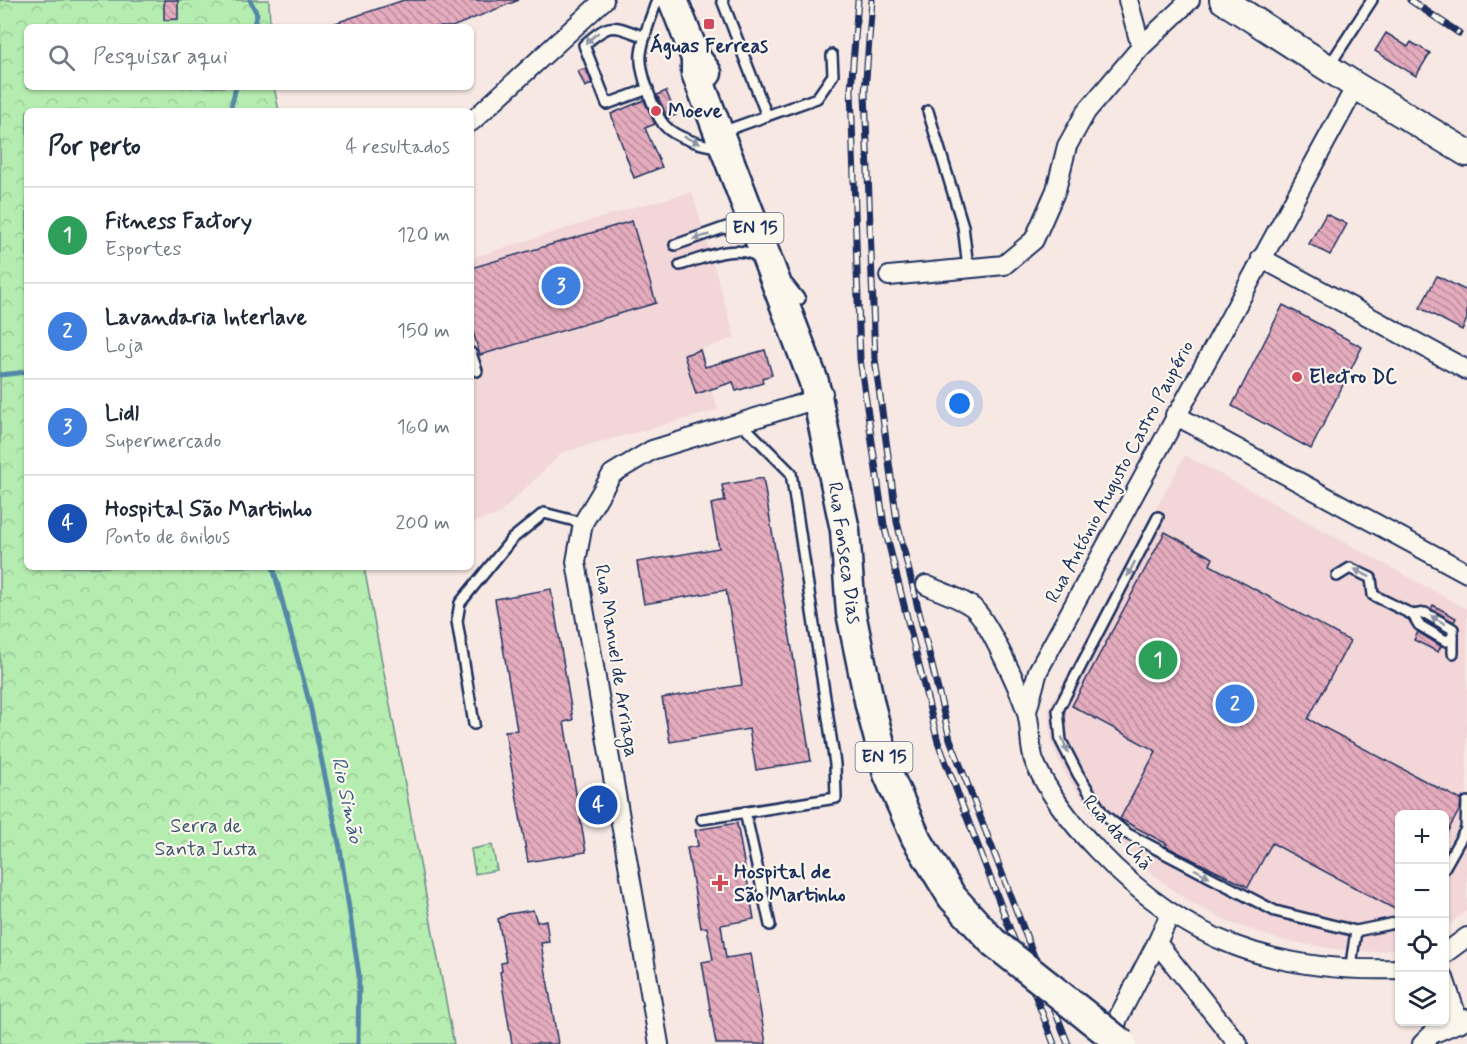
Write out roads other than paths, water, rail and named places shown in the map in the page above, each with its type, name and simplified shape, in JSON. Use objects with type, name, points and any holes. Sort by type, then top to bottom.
[{"type":"main road","name":"Rua Fonseca Dias","points":[[673,0],[696,58],[696,74],[729,138],[800,299],[822,388],[844,531],[851,613],[888,774],[916,838],[952,897],[993,942],[1122,1044]]},
{"type":"main road","name":"Rua Fonseca Dias","points":[[729,138],[750,198],[748,241],[773,272],[803,350],[822,388],[845,451],[856,512],[864,672]]},
{"type":"street","points":[[474,119],[604,0]]},
{"type":"street","points":[[1128,0],[1141,47]]},
{"type":"street","points":[[889,276],[1004,265],[1034,240],[1056,190],[1067,146],[1086,112],[1141,47],[1190,0]]},
{"type":"street","points":[[1223,0],[1356,86],[1467,153]]},
{"type":"street","name":"Rua António Augusto Castro Paupério","points":[[1027,711],[1038,671],[1175,415],[1356,86]]},
{"type":"street","points":[[1261,258],[1467,370]]},
{"type":"street","name":"Rua Manuel de Arriaga","points":[[659,1044],[576,562],[583,523],[612,474],[652,450],[740,422],[822,388]]},
{"type":"street","points":[[1175,415],[1467,573]]},
{"type":"street","name":"Rua da Chã","points":[[926,585],[974,607],[994,639],[1027,711],[1034,762],[1075,827],[1131,885],[1170,914],[1226,942],[1286,962],[1350,971],[1395,969]]},
{"type":"street","points":[[1111,1044],[1118,1017],[1170,914]]},
{"type":"street","points":[[1449,950],[1467,937]]},
{"type":"street","points":[[1157,942],[1238,1044]]},
{"type":"street","points":[[1422,1044],[1432,1035],[1463,1021],[1449,989]]},
{"type":"lane","points":[[657,0],[641,56],[648,89],[663,125],[675,133],[708,146],[729,138],[767,116],[817,98],[833,75],[832,55]]},
{"type":"lane","points":[[722,0],[767,116]]},
{"type":"lane","points":[[1328,68],[1372,0]]},
{"type":"lane","points":[[645,37],[616,27],[603,27],[584,45],[607,104],[648,89]]},
{"type":"lane","points":[[928,111],[963,226],[968,267]]},
{"type":"lane","points":[[727,229],[737,222],[750,198]]},
{"type":"lane","points":[[675,245],[740,226],[748,241]]},
{"type":"lane","points":[[681,265],[748,241],[764,238],[781,274],[800,299]]},
{"type":"lane","points":[[474,362],[477,371]]},
{"type":"lane","points":[[702,819],[836,798],[835,764],[791,472],[740,422]]},
{"type":"lane","points":[[474,724],[457,621],[460,603],[512,539],[544,513],[583,523]]},
{"type":"lane","points":[[1158,517],[1058,710],[1061,741],[1103,814],[1126,833],[1275,911],[1356,932],[1395,923]]},
{"type":"lane","points":[[1337,576],[1350,568],[1360,570],[1371,578],[1373,595],[1413,615],[1419,625],[1446,641],[1453,638]]},
{"type":"lane","points":[[1413,615],[1425,613],[1453,629],[1453,653]]},
{"type":"lane","points":[[1446,864],[1466,829],[1467,802]]},
{"type":"lane","points":[[745,812],[770,925]]},
{"type":"lane","points":[[1350,971],[1356,932]]},
{"type":"waterway","name":"Rio Simão","points":[[250,0],[257,14],[254,24]]},
{"type":"waterway","name":"Rio Simão","points":[[231,108],[235,90]]},
{"type":"waterway","points":[[0,375],[24,372]]},
{"type":"waterway","name":"Rio Simão","points":[[274,570],[310,705],[340,848],[359,975],[358,1044]]},
{"type":"railway","points":[[858,0],[851,90],[860,359],[884,525],[938,742],[1054,1044]]},
{"type":"railway","points":[[872,0],[865,92],[875,359],[897,522],[950,739],[1068,1044]]},
{"type":"railway","points":[[1410,0],[1459,33]]},
{"type":"place","name":"Águas Ferreas","points":[[709,24]]},
{"type":"place","name":"Moeve","points":[[656,111]]},
{"type":"place","name":"Lidl","points":[[561,286]]},
{"type":"place","name":"Electro DC","points":[[1297,377]]},
{"type":"place","name":"Fitness Factory","points":[[1158,660]]},
{"type":"place","name":"Lavandaria Interlave","points":[[1235,704]]},
{"type":"place","name":"Hospital São Martinho","points":[[598,805]]},
{"type":"place","name":"Hospital de São Martinho","points":[[720,883]]},
{"type":"park label","name":"Serra de Santa Justa","points":[[206,838]]}]
